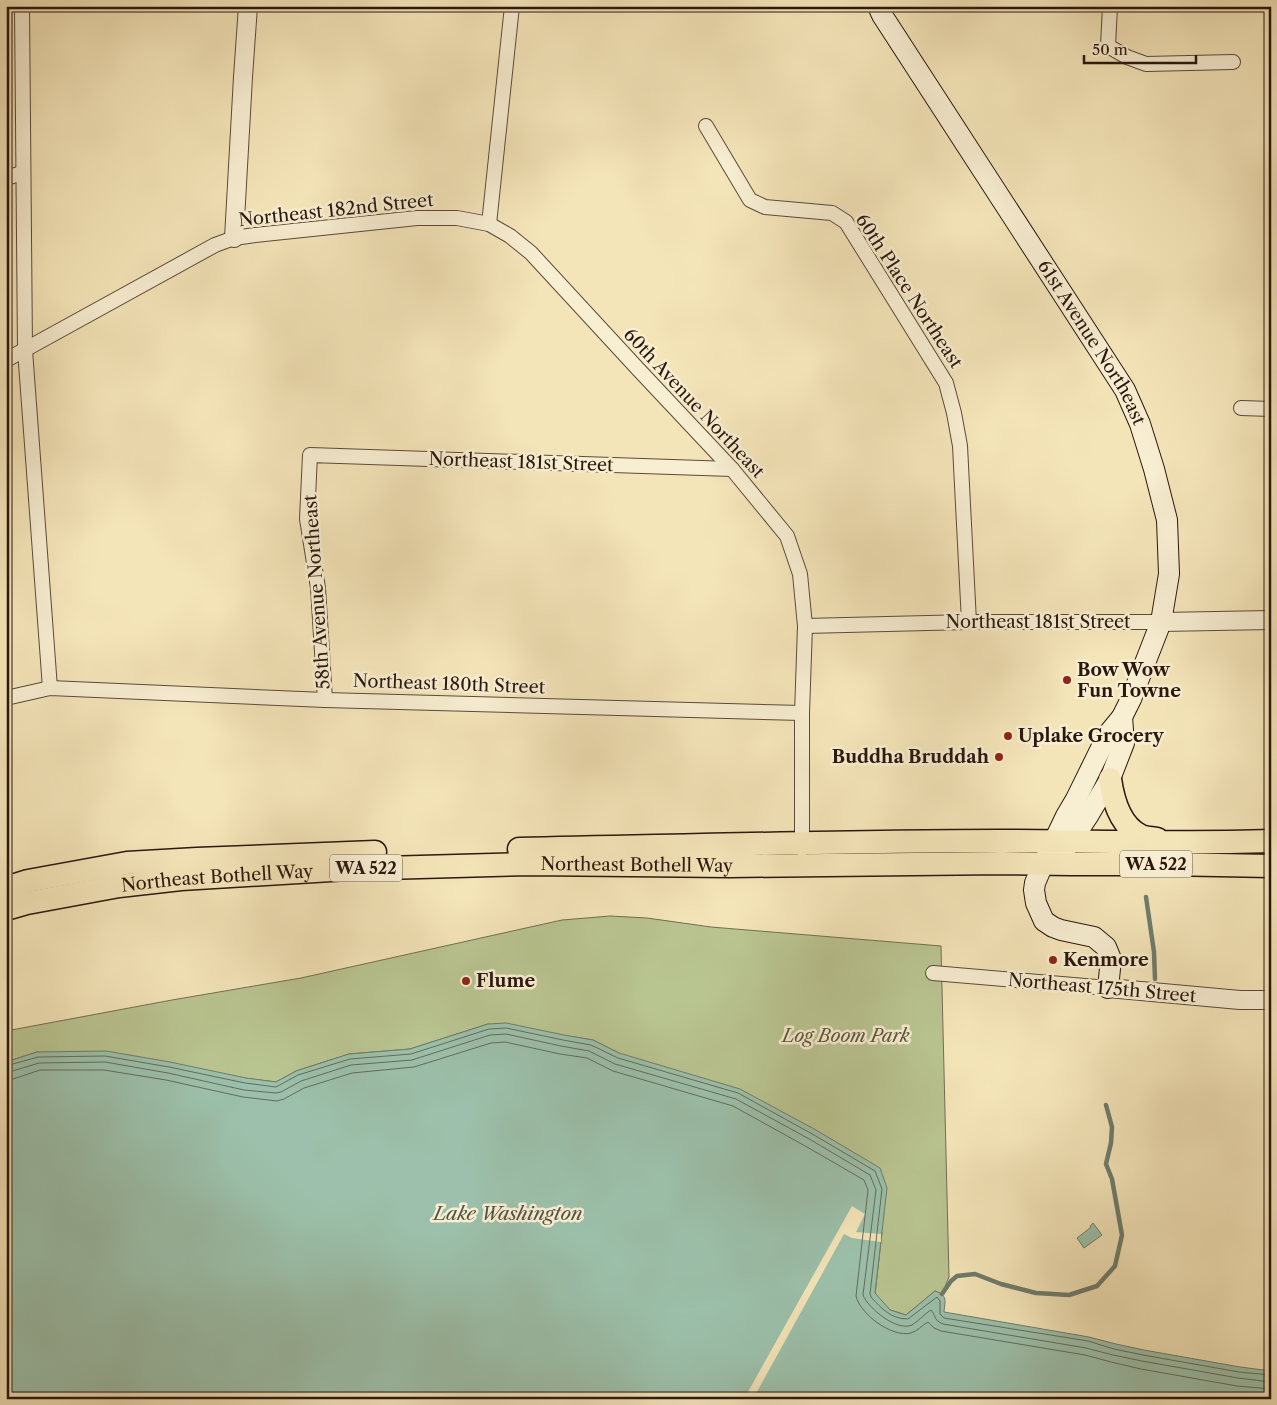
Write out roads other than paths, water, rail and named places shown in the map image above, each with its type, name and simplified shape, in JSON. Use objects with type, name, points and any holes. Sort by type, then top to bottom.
[{"type":"main road","name":"61st Avenue Northeast","points":[[878,6],[882,15],[1125,390],[1140,424],[1167,520],[1169,574],[1160,622],[1131,700],[1122,717],[1108,734],[1054,853]]},
{"type":"main road","name":"61st Avenue Northeast","points":[[1108,988],[1112,959],[1106,947],[1094,937],[1061,930],[1044,921],[1039,913],[1034,892],[1035,883],[1054,853],[1110,778],[1124,743],[1122,717]]},
{"type":"main road","points":[[1110,778],[1115,804],[1130,827],[1142,837],[1180,842]]},
{"type":"main road","name":"Northeast Bothell Way","points":[[6,888],[28,881],[127,863],[188,859],[349,853],[802,854],[1000,841],[1054,853],[1165,864],[1271,866]]},
{"type":"main road","name":"Northeast Bothell Way","points":[[1054,853],[1180,842],[1271,842]]},
{"type":"main road","name":"Northeast Bothell Way","points":[[6,909],[27,903],[119,886],[190,879],[348,869],[529,864],[730,866],[802,854]]},
{"type":"street","points":[[22,6],[25,350],[50,688]]},
{"type":"street","points":[[234,238],[248,6]]},
{"type":"street","points":[[489,224],[512,6]]},
{"type":"street","points":[[1110,6],[1108,46],[1127,57],[1146,64],[1233,62]]},
{"type":"street","name":"60th Place Northeast","points":[[706,126],[750,200],[765,207],[832,213],[846,222],[946,383],[960,446],[969,622]]},
{"type":"street","points":[[6,178],[22,174]]},
{"type":"street","name":"Northeast 182nd Street","points":[[6,360],[216,245],[234,238],[255,234],[417,218],[457,218],[489,224]]},
{"type":"street","name":"60th Avenue Northeast","points":[[489,224],[510,236],[531,253],[732,469],[786,536],[800,574],[805,626],[802,713],[802,854]]},
{"type":"street","points":[[1240,408],[1271,409]]},
{"type":"street","name":"Northeast 181st Street","points":[[310,455],[732,469]]},
{"type":"street","name":"58th Avenue Northeast","points":[[310,455],[307,518],[318,588],[325,700]]},
{"type":"street","name":"Northeast 181st Street","points":[[805,626],[969,622],[1271,620]]},
{"type":"street","name":"Northeast 180th Street","points":[[6,698],[50,688],[325,700],[802,713]]},
{"type":"street","name":"Northeast 175th Street","points":[[932,973],[1240,1000],[1271,1000]]},
{"type":"water","name":"Lake Washington","points":[[506,1023],[593,1040],[619,1053],[740,1089],[816,1130],[880,1168],[887,1188],[875,1293],[890,1310],[906,1315],[935,1291],[944,1297],[944,1312],[1089,1337],[1144,1350],[1271,1371],[1271,1399],[6,1399],[6,1062],[37,1052],[106,1051],[276,1082],[296,1071],[349,1054],[410,1049],[488,1024]]},
{"type":"water","points":[[1093,1223],[1102,1235],[1084,1248],[1077,1238],[1090,1228]]},
{"type":"waterway","points":[[1146,897],[1154,952],[1155,979]]},
{"type":"waterway","points":[[942,1294],[957,1276],[975,1274],[1001,1284],[1036,1293],[1069,1295],[1097,1286],[1115,1266],[1122,1235],[1112,1179],[1106,1164],[1111,1143],[1112,1127],[1106,1105]]},
{"type":"place","name":"Bow Wow Fun Towne","points":[[1067,680]]},
{"type":"place","name":"Uplake Grocery","points":[[1008,736]]},
{"type":"place","name":"Buddha Bruddah","points":[[999,757]]},
{"type":"place","name":"Kenmore","points":[[1053,960]]},
{"type":"place","name":"Flume","points":[[466,981]]},
{"type":"park label","name":"Log Boom Park","points":[[846,1036]]}]
